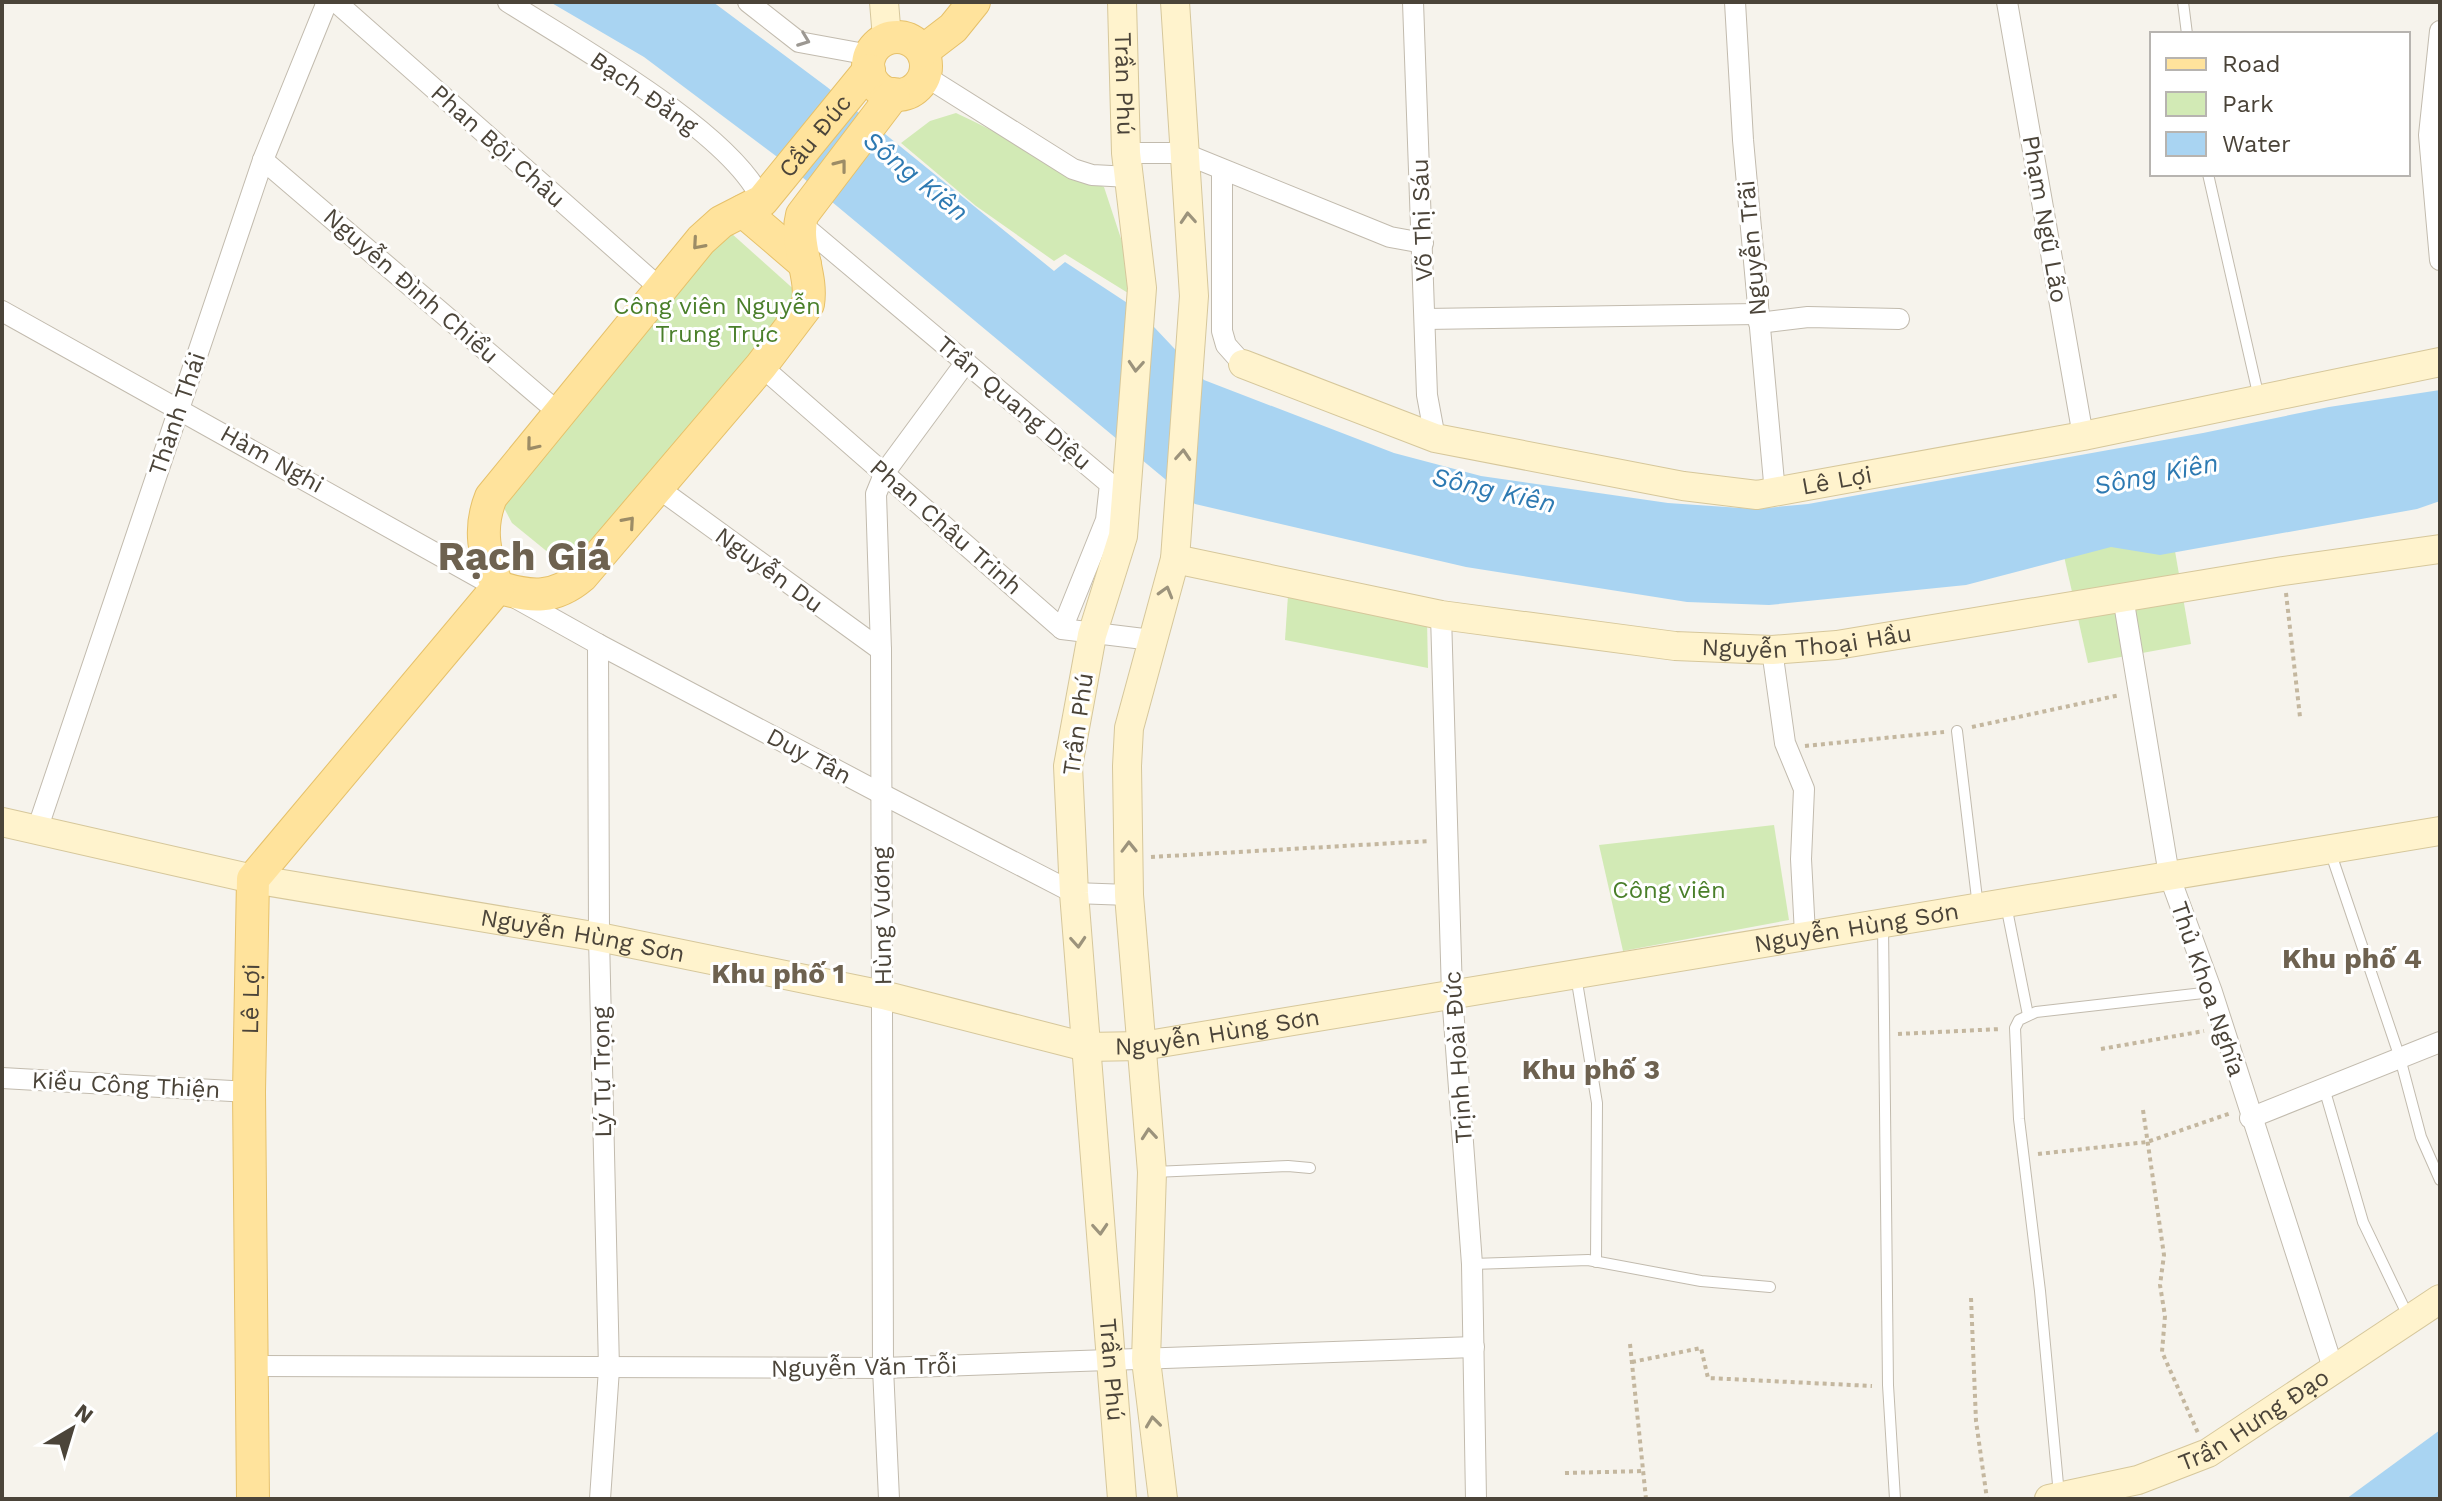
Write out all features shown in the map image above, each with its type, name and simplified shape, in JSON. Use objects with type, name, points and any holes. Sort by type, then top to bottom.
[{"type":"main road","points":[[924,64],[903,37],[870,64],[875,84],[888,105],[916,88],[924,64],[974,2]]},
{"type":"main road","name":"Cầu Đúc","points":[[498,587],[483,542],[483,517],[502,481],[712,229],[752,206],[870,64]]},
{"type":"main road","name":"Cầu Đúc","points":[[801,219],[888,105]]},
{"type":"main road","points":[[752,206],[805,264]]},
{"type":"main road","points":[[253,879],[498,587],[540,596],[568,588],[761,366],[808,304],[810,292],[801,219]]},
{"type":"main road","name":"Lê Lợi","points":[[253,879],[249,1092],[253,1499]]},
{"type":"street","name":"Thành Thái","points":[[37,830],[263,160],[327,2]]},
{"type":"street","name":"Phan Bội Châu","points":[[336,2],[661,289]]},
{"type":"street","name":"Bạch Đằng","points":[[508,2],[614,69],[737,163],[749,177],[752,206]]},
{"type":"street","points":[[748,2],[799,42],[870,64],[884,2]]},
{"type":"street","name":"Trần Phú","points":[[1122,2],[1128,165],[1142,288],[1123,536],[1092,635],[1068,766],[1074,893],[1122,1499]]},
{"type":"street","name":"Trần Phú","points":[[1163,1499],[1146,1360],[1152,1172],[1129,895],[1129,728],[1176,546],[1194,296],[1175,2]]},
{"type":"street","name":"Võ Thị Sáu","points":[[1413,2],[1427,395],[1435,438]]},
{"type":"street","name":"Nguyễn Trãi","points":[[1735,2],[1758,318],[1775,493]]},
{"type":"street","name":"Phạm Ngũ Lão","points":[[2007,2],[2083,436]]},
{"type":"street","points":[[2440,31],[2429,135],[2440,260]]},
{"type":"street","points":[[924,64],[1073,169],[1101,177],[1128,165],[1183,153],[1286,192],[1390,237],[1423,243]]},
{"type":"street","name":"Nguyễn Đình Chiểu","points":[[263,160],[559,413]]},
{"type":"street","points":[[1222,170],[1222,331],[1226,345],[1243,364]]},
{"type":"street","name":"Trần Quang Diệu","points":[[801,219],[1110,484],[1106,520],[1062,629]]},
{"type":"street","name":"Hàm Nghi","points":[[2,311],[498,587]]},
{"type":"street","points":[[1425,319],[1899,319]]},
{"type":"street","name":"Hùng Vương","points":[[889,1499],[883,1368],[881,650],[876,494],[885,472],[966,362]]},
{"type":"street","name":"Lê Lợi","points":[[1243,364],[1435,438],[1735,494],[1775,493],[2083,436],[2440,362]]},
{"type":"street","name":"Phan Châu Trinh","points":[[761,366],[1062,629]]},
{"type":"street","name":"Nguyễn Du","points":[[658,488],[881,650]]},
{"type":"street","name":"Nguyễn Thoại Hầu","points":[[1176,546],[1441,615],[1675,646],[1772,650],[1837,645],[2283,571],[2440,549]]},
{"type":"street","name":"Duy Tân","points":[[498,587],[598,644],[1074,893],[1129,895]]},
{"type":"street","name":"Thủ Khoa Nghĩa","points":[[2123,597],[2169,875],[2212,992],[2334,1371]]},
{"type":"street","name":"Trịnh Hoài Đức","points":[[1441,615],[1452,994],[1472,1264],[1476,1499]]},
{"type":"street","points":[[1062,629],[1152,640]]},
{"type":"street","name":"Lý Tự Trọng","points":[[598,644],[599,937],[609,1369],[600,1499]]},
{"type":"street","points":[[1772,650],[1785,743],[1804,789],[1801,859],[1805,934]]},
{"type":"street","name":"Nguyễn Hùng Sơn","points":[[2,822],[253,879],[599,937],[883,995],[1086,1047],[1142,1046],[2440,831]]},
{"type":"street","points":[[2249,1112],[2324,1088],[2440,1042]]},
{"type":"street","name":"Kiều Công Thiện","points":[[2,1078],[249,1092]]},
{"type":"street","name":"Trần Hưng Đạo","points":[[2054,1498],[2138,1480],[2208,1453],[2440,1299]]},
{"type":"street","name":"Nguyễn Văn Trỗi","points":[[254,1366],[883,1368],[1110,1363],[1474,1347]]},
{"type":"lane","points":[[2183,2],[2187,32]]},
{"type":"lane","points":[[2208,176],[2259,399]]},
{"type":"lane","points":[[1957,731],[1992,905],[2028,1015]]},
{"type":"lane","points":[[2329,849],[2400,1058],[2421,1137],[2440,1180]]},
{"type":"lane","points":[[1883,923],[1888,1385],[1895,1499]]},
{"type":"lane","points":[[1576,974],[1597,1103],[1596,1262]]},
{"type":"lane","points":[[2054,1498],[2023,1156],[2015,1028],[2028,1015],[2212,992]]},
{"type":"lane","points":[[2324,1088],[2363,1222],[2410,1320]]},
{"type":"lane","points":[[1152,1172],[1288,1166],[1310,1168]]},
{"type":"lane","points":[[1472,1264],[1596,1262],[1701,1281],[1770,1287]]},
{"type":"path","points":[[2283,571],[2300,717]]},
{"type":"path","points":[[1129,858],[1448,839]]},
{"type":"path","points":[[2101,1049],[2152,1042],[2222,1026]]},
{"type":"path","points":[[1883,1034],[2015,1028]]},
{"type":"path","points":[[2143,1110],[2164,1255],[2160,1285],[2165,1316],[2162,1352],[2170,1377],[2208,1453]]},
{"type":"path","points":[[2023,1156],[2147,1142],[2249,1112]]},
{"type":"path","points":[[1971,1298],[1976,1421],[1987,1499]]},
{"type":"path","points":[[1630,1344],[1646,1499]]},
{"type":"path","points":[[1632,1362],[1701,1348],[1708,1378],[1833,1387],[1888,1385]]},
{"type":"path","points":[[1565,1473],[1644,1471]]},
{"type":"green space","points":[[956,113],[1104,187],[1131,269],[1128,293],[1065,254],[1054,261],[976,206],[901,143],[930,121]]},
{"type":"green space","name":"Công viên Nguyễn Trung Trực","points":[[731,233],[798,293],[801,300],[571,571],[512,523],[503,506],[715,236]]},
{"type":"green space","points":[[2170,522],[2191,644],[2088,663],[2059,534]]},
{"type":"green space","points":[[1288,595],[1427,620],[1428,668],[1285,640]]},
{"type":"green space","name":"Công viên","points":[[1774,825],[1789,920],[1623,951],[1599,845]]},
{"type":"water","name":"Sông Kiên","points":[[550,2],[713,2],[827,87],[1054,271],[1065,262],[1138,310],[1204,380],[1394,453],[1481,476],[1668,503],[1755,509],[1808,504],[2203,433],[2329,407],[2440,390],[2440,501],[2417,509],[2160,555],[2111,547],[1966,585],[1769,605],[1687,602],[1466,567],[1195,504],[784,162],[644,57]]},
{"type":"water","points":[[2440,1430],[2440,1499],[2346,1499]]},
{"type":"district","name":"Rạch Giá","points":[[524,556]]},
{"type":"district","name":"Khu phố 4","points":[[2352,958]]},
{"type":"district","name":"Khu phố 1","points":[[778,973]]},
{"type":"district","name":"Khu phố 3","points":[[1591,1069]]}]
